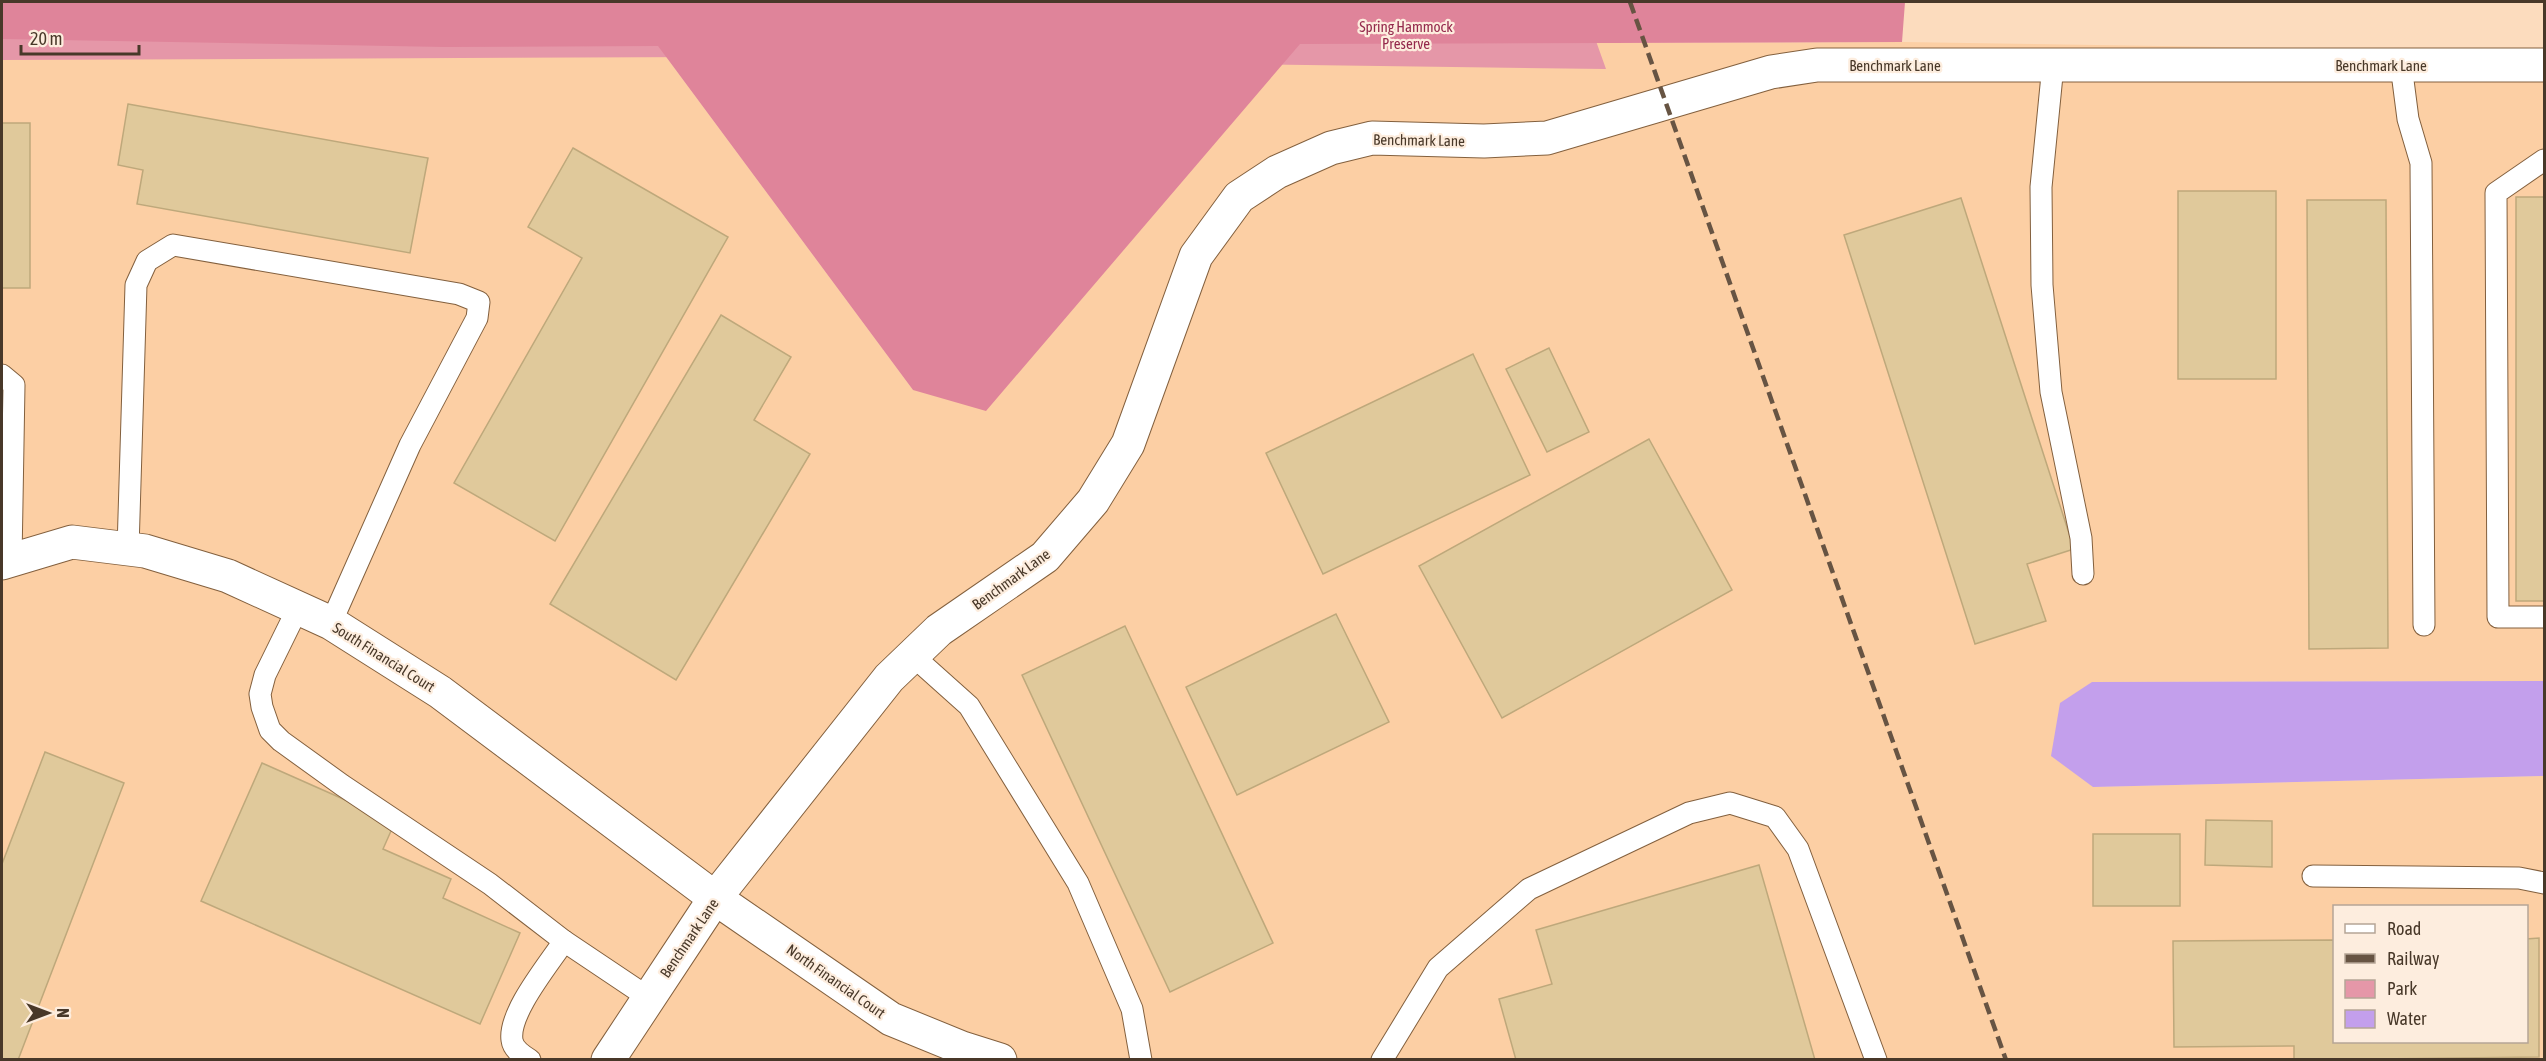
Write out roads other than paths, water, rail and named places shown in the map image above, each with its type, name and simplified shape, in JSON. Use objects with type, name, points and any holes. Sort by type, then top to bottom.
[{"type":"street","name":"Benchmark Lane","points":[[608,1059],[715,898],[889,678],[939,630],[1045,557],[1094,501],[1128,444],[1196,256],[1239,197],[1276,172],[1330,148],[1372,138],[1484,141],[1547,138],[1771,72],[1817,65],[2544,65]]},
{"type":"street","name":"South Financial Court","points":[[6,561],[72,542],[145,551],[228,576],[331,623],[440,692],[715,898]]},
{"type":"street","name":"North Financial Court","points":[[715,898],[891,1019],[962,1048],[1000,1059]]},
{"type":"lane","points":[[2053,65],[2041,187],[2042,285],[2050,392],[2081,538],[2084,574]]},
{"type":"lane","points":[[2401,65],[2408,119],[2421,163],[2424,625]]},
{"type":"lane","points":[[2544,160],[2496,193],[2498,617],[2544,617]]},
{"type":"lane","points":[[128,549],[136,285],[147,261],[173,245],[459,294],[479,302],[477,318],[410,445],[331,623]]},
{"type":"lane","points":[[2,375],[14,385],[6,561]]},
{"type":"lane","points":[[298,608],[265,675],[260,694],[261,707],[270,730],[281,741],[342,785],[490,884],[564,941],[649,998]]},
{"type":"lane","points":[[912,655],[969,706],[1078,883],[1132,1009],[1141,1059]]},
{"type":"lane","points":[[1382,1059],[1438,968],[1529,889],[1689,813],[1730,803],[1775,817],[1798,849],[1876,1059]]},
{"type":"lane","points":[[2313,876],[2519,878],[2544,883]]},
{"type":"lane","points":[[530,1059],[515,1048],[512,1039],[517,1013],[564,941]]},
{"type":"water","points":[[2544,681],[2544,776],[2093,787],[2051,756],[2060,703],[2092,682]]},
{"type":"railway","points":[[1630,2],[2006,1060]]},
{"type":"park label","name":"Spring Hammock Preserve","points":[[1406,34]]}]
